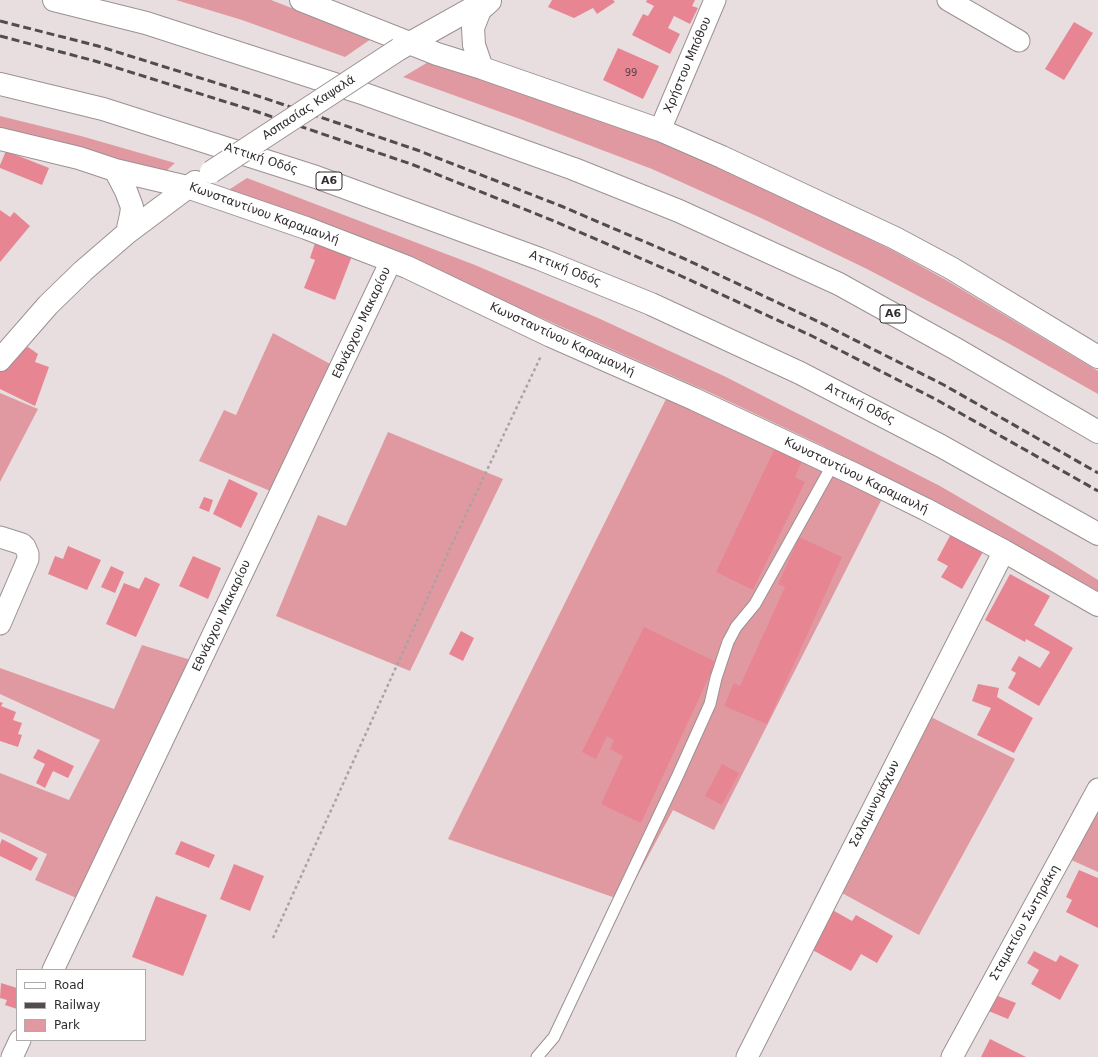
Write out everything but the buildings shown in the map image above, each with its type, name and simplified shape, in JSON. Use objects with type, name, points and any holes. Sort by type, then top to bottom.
[{"type":"main road","name":"Α6","points":[[54,0],[146,23],[359,92],[574,169],[679,211],[839,284],[956,349],[1098,432]]},
{"type":"main road","points":[[301,0],[405,47],[482,68],[660,130],[895,238],[951,268],[1098,357]]},
{"type":"main road","name":"Ασπασίας Καψαλά","points":[[1,357],[48,305],[83,271],[128,233],[187,187],[405,47],[487,0]]},
{"type":"main road","points":[[482,68],[474,45],[472,28],[480,10],[491,0]]},
{"type":"main road","name":"Αττική Οδός","points":[[0,84],[103,109],[316,176],[540,259],[651,304],[800,373],[920,435],[1098,534]]},
{"type":"main road","name":"Κωνσταντίνου Καραμανλή","points":[[0,139],[78,158],[115,170],[187,187],[306,228],[407,267],[550,336],[834,464],[925,509],[1004,551],[1098,605]]},
{"type":"main road","points":[[115,170],[126,191],[132,207],[132,215],[128,233]]},
{"type":"street","name":"Χρήστου Μπόθου","points":[[660,130],[715,0]]},
{"type":"street","points":[[948,0],[1019,41]]},
{"type":"street","name":"Εθνάρχου Μακαρίου","points":[[53,969],[391,261]]},
{"type":"street","points":[[0,537],[22,544],[28,554],[28,559],[0,624]]},
{"type":"street","name":"Σαλαμινομάχων","points":[[747,1057],[1004,551]]},
{"type":"street","name":"Σταματίου Σωτηράκη","points":[[952,1057],[1098,789]]},
{"type":"street","points":[[12,1057],[20,1041]]},
{"type":"lane","points":[[537,1057],[554,1036],[678,775],[710,704],[716,678],[728,642],[736,626],[755,604],[834,464]]},
{"type":"path","points":[[273,938],[449,551],[550,336]]},
{"type":"green space","points":[[176,0],[271,0],[371,39],[345,57],[242,20]]},
{"type":"green space","points":[[430,61],[655,140],[752,182],[892,250],[946,280],[1098,371],[1098,394],[1006,342],[867,269],[761,218],[652,169],[403,77]]},
{"type":"green space","points":[[0,116],[81,136],[175,163],[164,173],[76,147],[0,129]]},
{"type":"green space","points":[[247,178],[475,265],[598,318],[724,376],[940,486],[1055,553],[1098,580],[1098,594],[1048,563],[933,501],[819,444],[711,393],[467,285],[227,191]]},
{"type":"green space","points":[[273,333],[334,366],[275,493],[199,461],[224,410],[236,415]]},
{"type":"green space","points":[[0,393],[38,409],[0,482]]},
{"type":"green space","points":[[668,395],[885,493],[714,830],[673,810],[624,901],[448,839]]},
{"type":"green space","points":[[388,432],[503,479],[410,671],[276,616],[318,515],[346,526]]},
{"type":"green space","points":[[142,645],[194,661],[81,900],[35,880],[47,854],[0,832],[0,773],[69,800],[100,740],[0,694],[0,668],[114,709]]},
{"type":"green space","points":[[923,713],[1015,759],[919,935],[829,886]]},
{"type":"green space","points":[[1098,806],[1098,872],[1069,859]]},
{"type":"railway","points":[[0,21],[98,46],[261,97],[417,150],[561,206],[685,259],[819,322],[944,385],[1098,473]]},
{"type":"railway","points":[[0,36],[95,61],[255,111],[411,164],[554,221],[679,275],[812,336],[937,400],[1098,491]]}]
